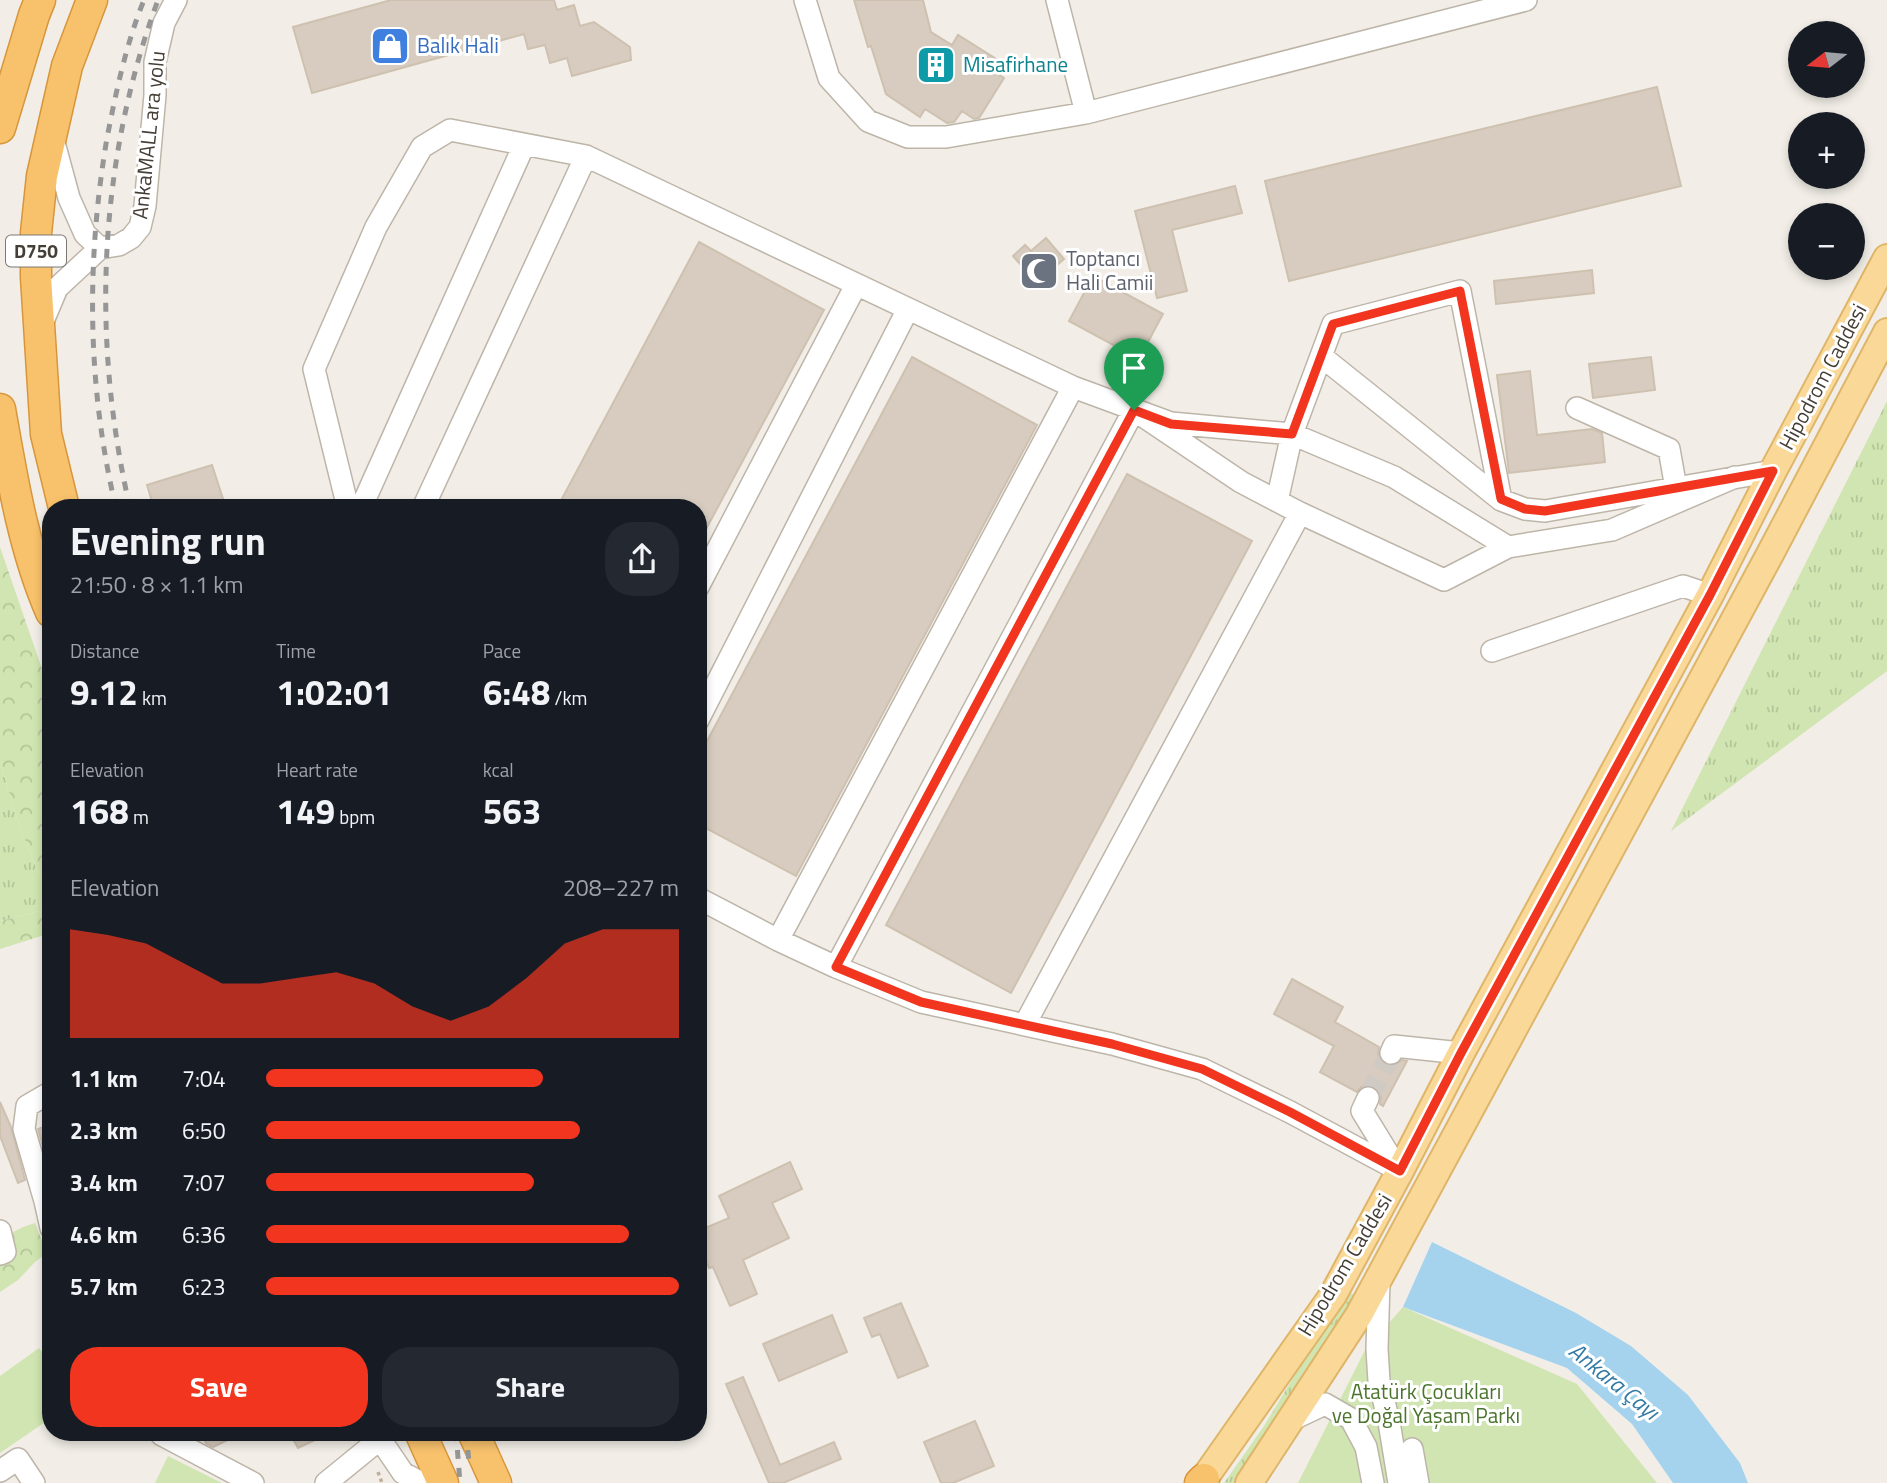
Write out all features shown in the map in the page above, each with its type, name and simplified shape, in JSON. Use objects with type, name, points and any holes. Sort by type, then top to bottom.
[{"type":"highway","points":[[0,127],[40,0]]},
{"type":"highway","name":"D750","points":[[62,499],[46,433],[36,277],[36,233],[42,176],[67,66],[92,0]]},
{"type":"highway","points":[[0,409],[5,471],[42,592]]},
{"type":"highway","points":[[424,1441],[443,1483]]},
{"type":"highway","points":[[477,1441],[496,1483]]},
{"type":"main road","name":"Hipodrom Caddesi","points":[[1202,1482],[1333,1295],[1710,595],[1887,258]]},
{"type":"main road","name":"Hipodrom Caddesi","points":[[1249,1483],[1359,1315],[1379,1279],[1752,589],[1887,332]]},
{"type":"street","name":"AnkaMALL ara yolu","points":[[100,248],[119,245],[131,238],[140,227],[145,206],[153,120],[155,62],[164,23],[176,0]]},
{"type":"street","points":[[805,0],[830,78],[868,121],[908,137],[946,137],[1086,113],[1526,0]]},
{"type":"street","points":[[1057,0],[1086,113]]},
{"type":"street","points":[[346,499],[314,369],[376,227],[422,147],[450,130],[586,156],[1073,387],[1171,424],[1292,434],[1394,477],[1508,547]]},
{"type":"street","points":[[39,332],[57,288],[100,248],[85,234],[69,198],[52,134]]},
{"type":"street","points":[[365,499],[524,145]]},
{"type":"street","points":[[427,499],[586,156]]},
{"type":"street","points":[[707,570],[856,285]]},
{"type":"street","points":[[1277,501],[1292,434],[1333,324],[1460,291],[1501,499]]},
{"type":"street","points":[[707,702],[908,309]]},
{"type":"street","points":[[1321,356],[1501,499],[1525,509],[1545,511],[1773,471]]},
{"type":"street","points":[[778,940],[1073,387]]},
{"type":"street","points":[[1577,408],[1669,449],[1676,488]]},
{"type":"street","points":[[1134,410],[1241,482],[1300,513],[1444,580],[1508,547],[1612,530],[1735,477]]},
{"type":"street","points":[[836,967],[1134,410]]},
{"type":"street","points":[[1025,1024],[1300,513]]},
{"type":"street","points":[[1492,651],[1683,586],[1710,595]]},
{"type":"street","points":[[707,903],[836,967],[921,1002],[1112,1044],[1202,1069],[1400,1171]]},
{"type":"street","points":[[1391,1053],[1394,1046],[1461,1053]]},
{"type":"street","points":[[42,1098],[27,1106],[24,1129],[42,1191]]},
{"type":"street","points":[[1368,1098],[1362,1111],[1400,1171]]},
{"type":"street","points":[[0,1231],[5,1252],[0,1254]]},
{"type":"street","points":[[1379,1279],[1379,1381],[1399,1483]]},
{"type":"street","points":[[1291,1420],[1325,1404],[1351,1419],[1366,1447],[1373,1483]]},
{"type":"street","points":[[173,1441],[253,1483]]},
{"type":"street","points":[[326,1483],[372,1441]]},
{"type":"street","points":[[382,1441],[403,1473],[422,1483]]},
{"type":"street","points":[[1412,1449],[1418,1483]]},
{"type":"street","points":[[0,1471],[18,1459],[34,1483]]},
{"type":"green space","points":[[1887,401],[1887,671],[1671,831]]},
{"type":"green space","points":[[0,547],[42,669],[42,878],[20,828],[0,762]]},
{"type":"green space","points":[[0,762],[20,828],[42,878],[42,910],[0,921]]},
{"type":"green space","points":[[42,910],[42,936],[0,949],[0,921]]},
{"type":"green space","points":[[35,1223],[42,1240],[42,1257],[18,1280],[0,1292],[0,1259],[13,1232]]},
{"type":"green space","points":[[1347,1289],[1355,1296],[1320,1357],[1238,1483],[1224,1483],[1264,1426]]},
{"type":"green space","name":"Atatürk Çocukları ve Doğal Yaşam Parkı","points":[[1403,1307],[1577,1384],[1657,1483],[1298,1483],[1365,1350]]},
{"type":"green space","points":[[39,1348],[42,1352],[42,1424],[0,1453],[0,1376]]},
{"type":"green space","points":[[168,1456],[222,1483],[155,1483]]},
{"type":"water","name":"Ankara Çayı","points":[[1432,1242],[1576,1313],[1631,1346],[1688,1395],[1740,1463],[1748,1483],[1673,1483],[1632,1424],[1567,1368],[1403,1307]]},
{"type":"building","name":"Balık Hali","points":[[391,0],[554,0],[557,10],[574,5],[580,26],[594,22],[630,47],[631,60],[572,76],[567,58],[550,63],[545,45],[528,49],[524,34],[312,93],[293,27]]},
{"type":"building","name":"Misafirhane","points":[[854,0],[923,0],[931,32],[952,45],[958,35],[998,60],[992,70],[1004,78],[979,118],[974,119],[962,111],[954,122],[947,123],[925,109],[920,117],[886,94]]},
{"type":"building","points":[[1657,87],[1681,186],[1289,281],[1265,181]]},
{"type":"building","points":[[1235,186],[1242,213],[1172,230],[1187,291],[1157,298],[1135,211]]},
{"type":"building","name":"Toptancı Hali Camii","points":[[1046,238],[1064,259],[1037,283],[1013,256],[1025,245],[1031,251]]},
{"type":"building","points":[[699,242],[824,310],[707,527],[707,499],[562,499]]},
{"type":"building","points":[[1592,270],[1594,293],[1496,304],[1494,281]]},
{"type":"building","points":[[1093,276],[1163,314],[1139,359],[1069,321]]},
{"type":"building","points":[[912,357],[1037,425],[796,876],[707,829],[707,741]]},
{"type":"building","points":[[1651,357],[1655,390],[1593,398],[1589,364]]},
{"type":"building","points":[[1530,371],[1537,435],[1592,429],[1602,433],[1605,462],[1509,473],[1497,375]]},
{"type":"building","points":[[212,465],[223,499],[151,499],[147,485]]},
{"type":"building","points":[[1127,474],[1252,541],[1011,993],[886,925]]},
{"type":"building","points":[[1292,979],[1343,1007],[1335,1022],[1379,1047],[1378,1055],[1385,1065],[1393,1066],[1402,1060],[1407,1061],[1383,1106],[1380,1104],[1379,1091],[1374,1086],[1366,1085],[1357,1092],[1320,1072],[1334,1046],[1274,1014]]},
{"type":"building","points":[[0,1102],[11,1127],[25,1180],[18,1183],[0,1136]]},
{"type":"building","points":[[42,1127],[42,1143],[38,1129]]},
{"type":"building","points":[[790,1162],[802,1189],[772,1203],[789,1238],[743,1260],[757,1294],[730,1306],[713,1267],[709,1268],[707,1263],[707,1227],[729,1218],[719,1196]]},
{"type":"building","points":[[901,1303],[928,1366],[898,1378],[880,1334],[872,1337],[864,1318]]},
{"type":"building","points":[[832,1315],[847,1352],[779,1381],[763,1344]]},
{"type":"building","points":[[743,1377],[780,1465],[834,1442],[841,1459],[783,1483],[769,1483],[726,1384]]},
{"type":"building","points":[[975,1421],[994,1466],[953,1483],[941,1483],[924,1442]]},
{"type":"building","points":[[205,1441],[225,1441],[213,1447]]},
{"type":"building","points":[[294,1441],[313,1441],[298,1448]]},
{"type":"tunnel","points":[[1368,1098],[1391,1053]]},
{"type":"railway","points":[[114,499],[99,416],[95,370],[95,231],[114,103],[144,0]]},
{"type":"railway","points":[[128,499],[109,381],[107,252],[112,188],[123,124],[138,61],[158,0]]},
{"type":"railway","points":[[457,1441],[460,1483]]},
{"type":"railway","points":[[467,1441],[469,1462]]},
{"type":"place","name":"Balık Hali","points":[[390,46]]},
{"type":"place","name":"Misafirhane","points":[[936,65]]},
{"type":"place","name":"Toptancı Hali Camii","points":[[1039,271]]},
{"type":"route","points":[[1460,291],[1501,499],[1525,509],[1545,511],[1773,471],[1710,595],[1461,1053],[1400,1171],[1202,1069],[1112,1044],[921,1002],[836,967],[1134,410],[1171,424],[1292,434],[1333,324],[1460,291]]}]
